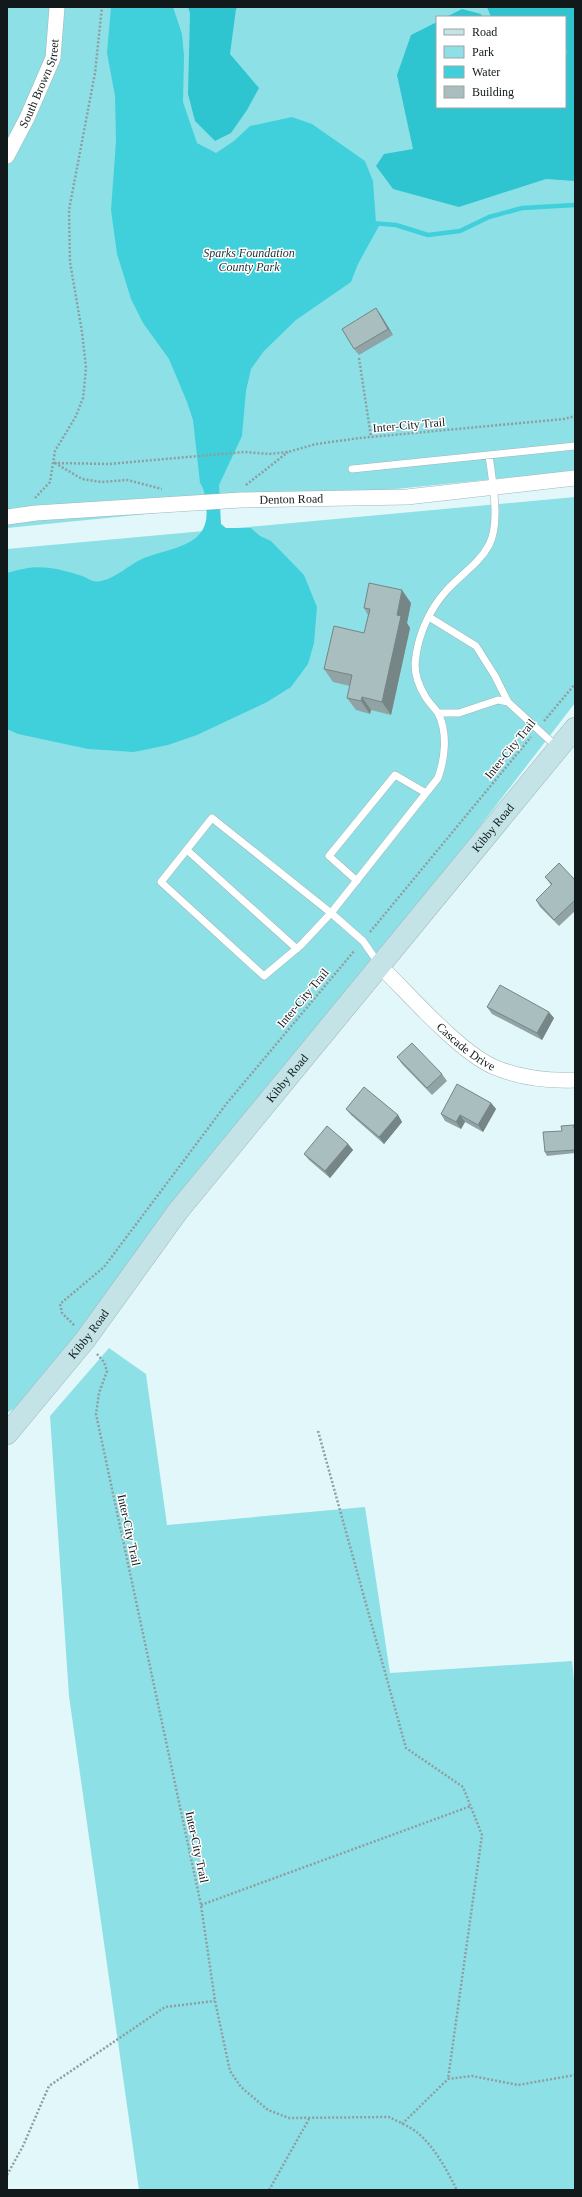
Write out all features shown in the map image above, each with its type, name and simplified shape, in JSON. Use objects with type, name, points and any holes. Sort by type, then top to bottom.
[{"type":"main road","name":"Kibby Road","points":[[7,1434],[85,1340],[178,1211],[575,728]]},
{"type":"street","name":"South Brown Street","points":[[7,156],[27,118],[53,58],[57,7]]},
{"type":"street","name":"Denton Road","points":[[7,517],[36,513],[180,504],[238,495],[407,497],[575,478]]},
{"type":"street","name":"Cascade Drive","points":[[380,966],[458,1043],[494,1067],[533,1079],[575,1080]]},
{"type":"lane","points":[[352,469],[575,446]]},
{"type":"lane","points":[[380,966],[363,941],[331,913],[212,818],[161,882],[264,976],[297,949],[331,913],[438,778],[444,761],[444,736],[438,713],[425,697],[414,674],[416,656],[422,627],[445,592],[475,564],[490,544],[495,516],[489,455]]},
{"type":"lane","points":[[429,618],[476,646],[495,676],[508,702],[559,748]]},
{"type":"lane","points":[[438,713],[458,713],[498,700],[508,702]]},
{"type":"lane","points":[[357,881],[329,856],[395,774],[426,793]]},
{"type":"lane","points":[[187,850],[297,949]]},
{"type":"path","points":[[34,499],[50,482],[55,451],[76,416],[83,398],[86,376],[82,332],[70,262],[68,210],[96,73],[102,7]]},
{"type":"path","points":[[359,358],[371,437]]},
{"type":"path","name":"Inter-City Trail","points":[[54,463],[109,464],[244,452],[269,454],[288,452],[316,444],[371,437],[550,420],[575,416]]},
{"type":"path","points":[[238,495],[288,452]]},
{"type":"path","points":[[54,463],[82,479],[101,482],[127,480],[164,489]]},
{"type":"path","name":"Inter-City Trail","points":[[72,1324],[62,1313],[60,1304],[104,1267],[227,1103],[575,684]]},
{"type":"path","name":"Inter-City Trail","points":[[99,1356],[107,1371],[99,1393],[96,1414],[201,1906],[215,2001],[229,2065],[241,2087],[268,2110],[289,2118],[389,2117],[402,2124],[419,2134],[444,2165],[458,2190]]},
{"type":"path","points":[[318,1432],[406,1748],[463,1787],[482,1835],[448,2079]]},
{"type":"path","points":[[201,1906],[471,1806]]},
{"type":"path","points":[[7,2175],[23,2146],[49,2086],[165,2007],[215,2001]]},
{"type":"path","points":[[402,2124],[448,2079],[472,2076],[518,2085],[575,2075]]},
{"type":"path","points":[[269,2190],[309,2119]]},
{"type":"green space","name":"Sparks Foundation County Park","points":[[7,7],[575,7],[575,471],[7,528]]},
{"type":"green space","points":[[575,497],[575,703],[47,1388],[7,1413],[7,549]]},
{"type":"green space","points":[[109,1348],[146,1374],[167,1525],[365,1507],[390,1673],[572,1661],[575,1691],[575,2190],[139,2190],[69,1696],[50,1416]]},
{"type":"shaded area","points":[[188,7],[238,7],[236,9],[230,54],[259,88],[247,110],[231,133],[215,141],[195,121],[188,94],[190,13]]},
{"type":"shaded area","points":[[487,7],[575,7],[575,181],[546,179],[459,207],[393,189],[376,166],[384,154],[413,149],[397,75],[411,35],[436,22],[436,108],[566,108],[566,16],[491,16]]},
{"type":"shaded area","points":[[462,9],[481,14],[482,16],[448,16]]},
{"type":"water","points":[[111,7],[173,7],[182,34],[184,56],[183,102],[197,143],[216,153],[234,141],[250,126],[292,117],[312,124],[365,161],[373,181],[376,223],[380,224],[358,264],[351,282],[296,320],[264,351],[251,369],[246,391],[242,436],[219,485],[221,524],[226,528],[251,528],[260,536],[271,541],[304,575],[317,607],[314,643],[308,664],[291,687],[267,702],[197,735],[168,745],[134,752],[88,749],[18,734],[7,729],[7,573],[26,568],[43,567],[69,572],[89,580],[101,581],[118,574],[144,558],[188,543],[203,529],[206,519],[205,497],[200,483],[193,420],[187,402],[169,359],[143,323],[131,299],[117,254],[111,210],[116,141],[115,96],[107,53]]},
{"type":"building","points":[[376,308],[388,329],[354,349],[342,329]]},
{"type":"building","points":[[369,583],[402,590],[397,615],[401,616],[382,702],[362,697],[361,701],[347,698],[352,675],[324,669],[334,626],[364,633],[370,609],[364,608]]},
{"type":"building","points":[[559,863],[575,880],[575,900],[554,920],[536,900],[552,884],[545,877]]},
{"type":"building","points":[[500,985],[549,1012],[537,1033],[487,1007]]},
{"type":"building","points":[[412,1043],[442,1074],[427,1088],[397,1057]]},
{"type":"building","points":[[457,1084],[491,1103],[478,1125],[460,1115],[456,1122],[441,1114]]},
{"type":"building","points":[[364,1087],[398,1115],[379,1137],[346,1109]]},
{"type":"building","points":[[574,1125],[575,1150],[545,1152],[543,1132],[562,1131],[561,1126]]},
{"type":"building","points":[[327,1126],[348,1144],[325,1171],[304,1154]]},
{"type":"waterway","points":[[371,223],[396,225],[428,235],[460,231],[489,217],[522,208],[575,205]]}]
